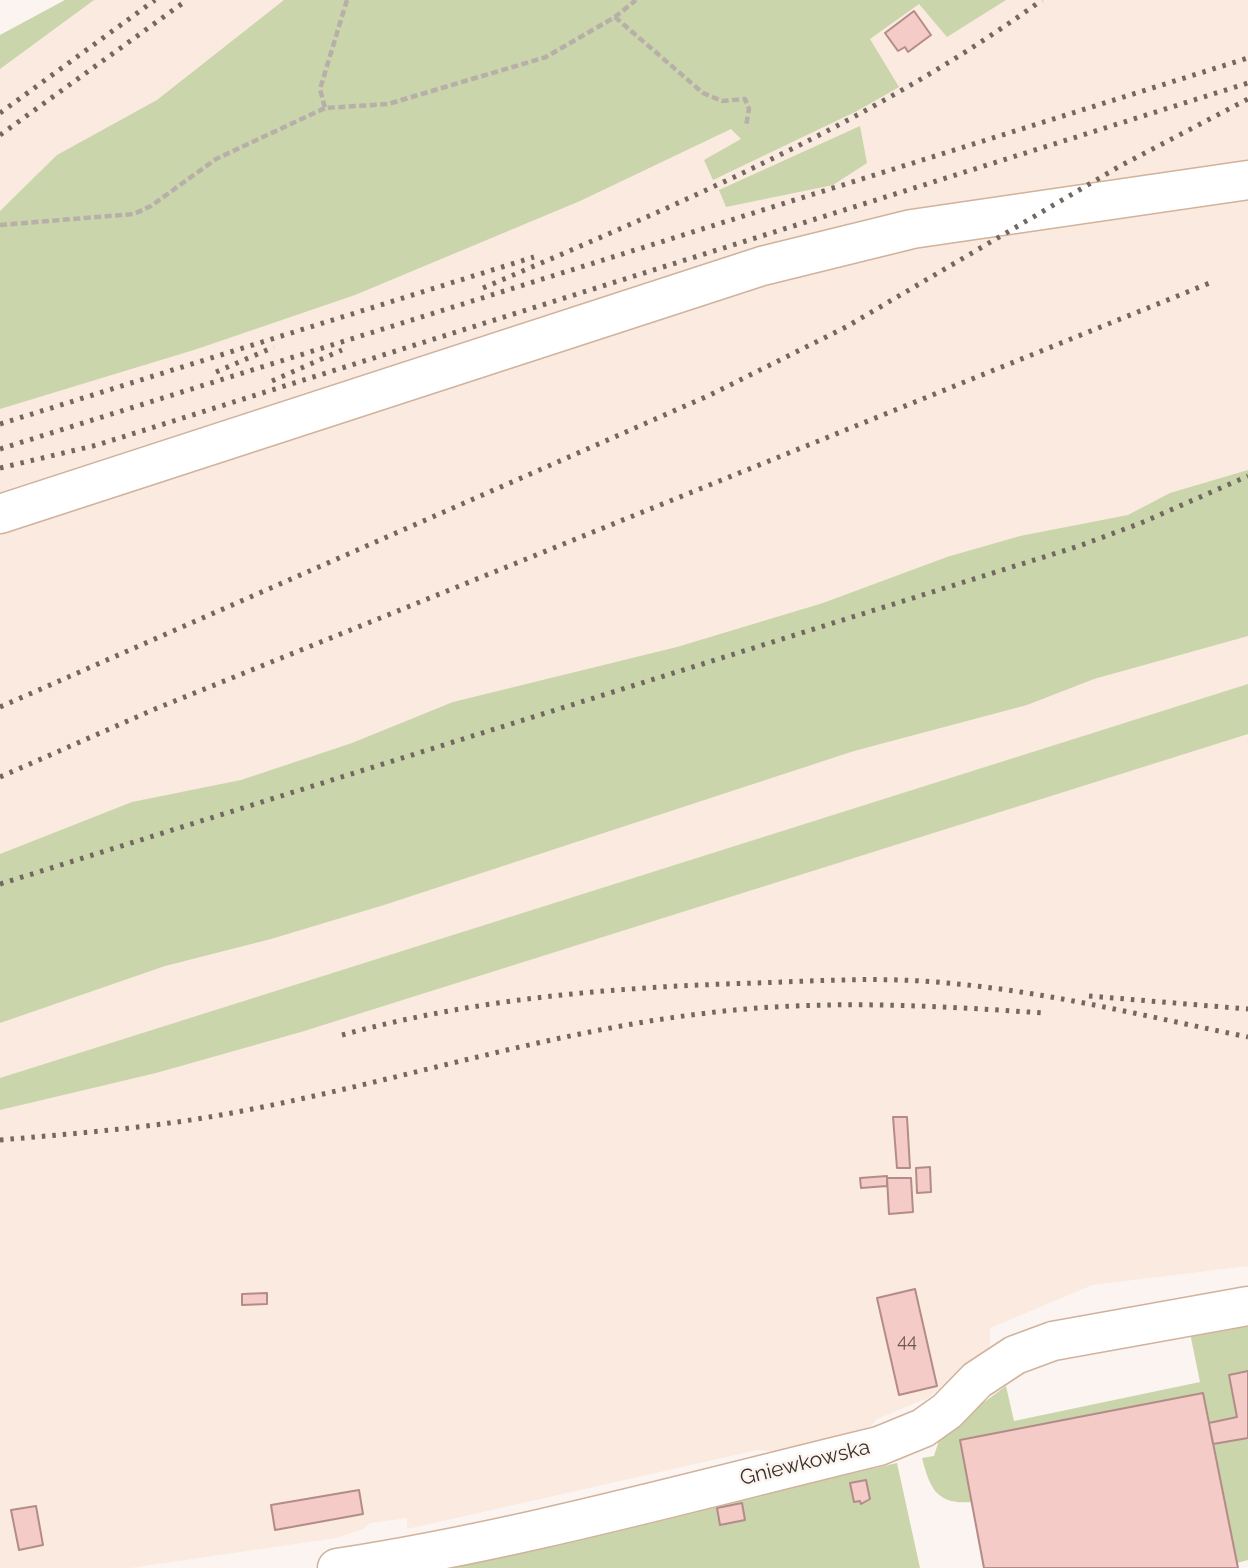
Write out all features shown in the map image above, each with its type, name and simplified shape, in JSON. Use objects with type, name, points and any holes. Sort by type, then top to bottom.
[{"type":"street","points":[[0,514],[762,267],[912,229],[1248,180]]},
{"type":"street","name":"Gniewkowska","points":[[337,1568],[477,1543],[879,1446],[923,1428],[947,1410],[977,1380],[1015,1355],[1053,1341],[1248,1306]]},
{"type":"path","points":[[326,108],[320,89],[348,0]]},
{"type":"path","points":[[0,225],[134,214],[151,206],[216,159],[326,108],[388,104],[546,57],[615,17],[636,0]]},
{"type":"path","points":[[615,17],[702,93],[722,101],[745,99],[749,110],[746,126]]},
{"type":"shaded area","points":[[65,0],[1248,0],[1248,1266],[1092,1285],[990,1328],[990,1347],[930,1397],[877,1419],[871,1426],[777,1452],[757,1450],[407,1529],[407,1518],[370,1523],[363,1529],[336,1538],[130,1568],[0,1568],[0,35]]},
{"type":"green space","points":[[65,0],[94,0],[0,69],[0,35]]},
{"type":"green space","points":[[284,0],[1006,0],[947,37],[919,4],[870,39],[899,87],[857,111],[713,180],[704,160],[741,139],[731,129],[580,201],[355,295],[197,349],[0,409],[0,211],[57,155],[157,100]]},
{"type":"green space","points":[[860,126],[867,163],[833,185],[726,207],[719,190]]},
{"type":"green space","points":[[1248,470],[1248,636],[1094,679],[1027,705],[854,751],[384,905],[271,939],[165,966],[0,1023],[0,854],[132,802],[241,780],[352,743],[453,702],[677,647],[823,603],[947,557],[1020,536],[1128,515],[1170,493]]},
{"type":"green space","points":[[1248,684],[1248,734],[301,1032],[156,1073],[0,1110],[0,1078]]},
{"type":"green space","points":[[1248,1323],[1248,1371],[1229,1375],[1237,1417],[1209,1423],[1203,1393],[960,1440],[972,1502],[943,1498],[928,1478],[922,1458],[934,1456],[941,1434],[1006,1386],[1014,1421],[1200,1382],[1190,1333]]},
{"type":"green space","points":[[1248,1438],[1248,1560],[1237,1563],[1213,1444]]},
{"type":"green space","points":[[897,1463],[920,1568],[442,1568]]},
{"type":"building","points":[[914,11],[931,35],[908,52],[905,47],[898,51],[885,33]]},
{"type":"building","points":[[893,1117],[907,1117],[910,1168],[897,1168]]},
{"type":"building","points":[[930,1167],[931,1192],[917,1193],[916,1168]]},
{"type":"building","points":[[887,1176],[887,1186],[861,1188],[860,1178]]},
{"type":"building","points":[[887,1178],[911,1178],[913,1212],[889,1214]]},
{"type":"building","points":[[915,1289],[937,1386],[899,1395],[877,1298]]},
{"type":"building","points":[[267,1293],[267,1304],[242,1305],[242,1294]]},
{"type":"building","points":[[1248,1371],[1248,1438],[1213,1444],[1209,1423],[1237,1417],[1229,1375]]},
{"type":"building","points":[[1203,1393],[1238,1568],[984,1568],[960,1440]]},
{"type":"building","points":[[866,1480],[870,1499],[861,1504],[860,1501],[854,1502],[850,1483]]},
{"type":"building","points":[[359,1490],[363,1514],[275,1530],[271,1505]]},
{"type":"building","points":[[742,1503],[745,1520],[720,1525],[717,1508]]},
{"type":"building","points":[[36,1506],[43,1545],[19,1550],[11,1510]]},
{"type":"railway","points":[[0,113],[155,0]]},
{"type":"railway","points":[[0,135],[187,0]]},
{"type":"railway","points":[[483,288],[700,193],[841,124],[977,45],[1042,0]]},
{"type":"railway","points":[[0,449],[1248,58]]},
{"type":"railway","points":[[0,468],[97,445],[1248,83]]},
{"type":"railway","points":[[0,707],[710,395],[846,327],[1120,166],[1248,99]]},
{"type":"railway","points":[[0,424],[534,257]]},
{"type":"railway","points":[[0,777],[155,709],[1212,282]]},
{"type":"railway","points":[[216,372],[274,347]]},
{"type":"railway","points":[[272,381],[342,350]]},
{"type":"railway","points":[[0,884],[1079,546],[1141,523],[1248,476]]},
{"type":"railway","points":[[342,1035],[393,1022],[496,1003],[599,991],[868,980],[935,982],[1014,991],[1248,1037]]},
{"type":"railway","points":[[1089,996],[1248,1009]]},
{"type":"railway","points":[[0,1140],[121,1129],[212,1117],[527,1045],[641,1022],[699,1014],[828,1005],[914,1006],[1043,1013]]}]
